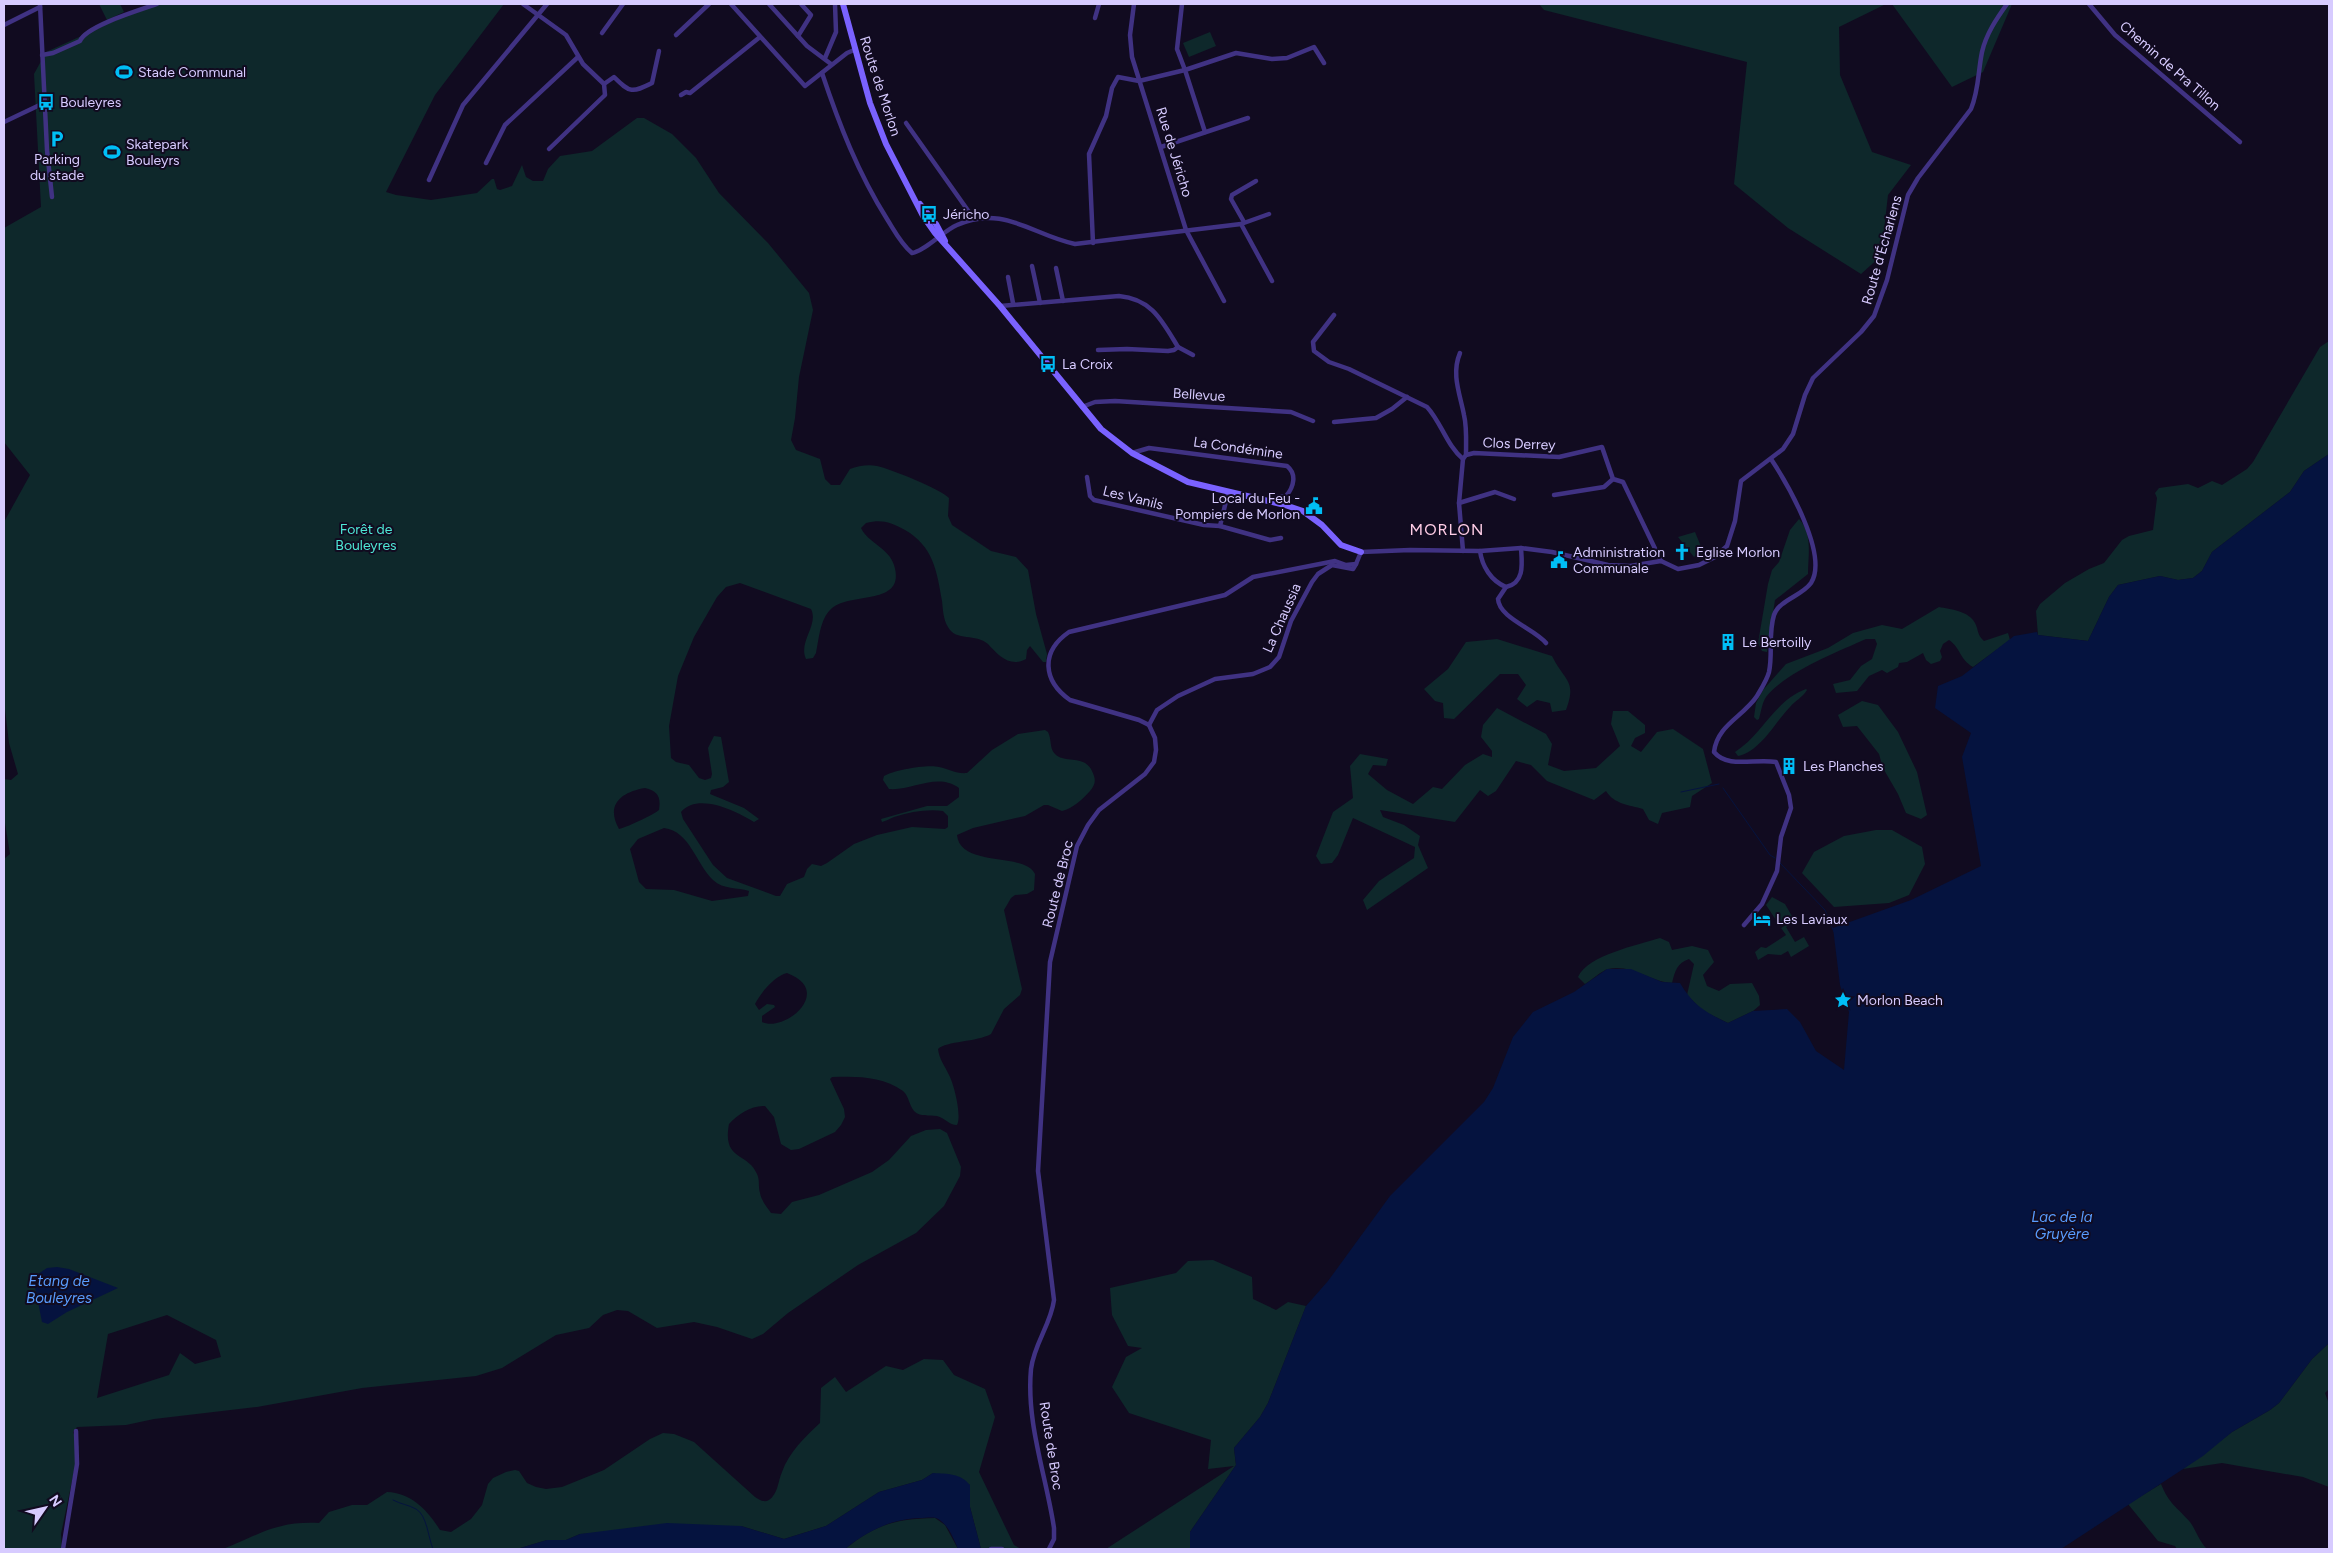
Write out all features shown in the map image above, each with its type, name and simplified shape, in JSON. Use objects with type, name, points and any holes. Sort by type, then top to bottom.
[{"type":"street","points":[[42,55],[52,53],[80,41],[82,36],[99,27],[148,5],[157,4]]},
{"type":"street","points":[[523,4],[566,35],[578,57],[604,84],[605,95],[549,149]]},
{"type":"street","points":[[429,180],[462,105],[547,4]]},
{"type":"street","points":[[602,33],[623,4]]},
{"type":"street","points":[[676,35],[709,4]]},
{"type":"street","points":[[731,4],[805,86],[831,64],[854,50]]},
{"type":"street","points":[[769,4],[807,46],[831,64]]},
{"type":"street","points":[[798,36],[811,15],[801,4]]},
{"type":"street","points":[[825,58],[836,32],[835,4]]},
{"type":"street","name":"Route de Morlon","points":[[843,4],[870,103],[886,144],[924,216],[1101,429],[1132,453],[1188,482],[1267,501],[1303,512],[1322,525],[1340,545],[1362,552]]},
{"type":"street","points":[[1095,18],[1099,4]]},
{"type":"street","name":"Rue de Jéricho","points":[[1134,4],[1130,35],[1132,57],[1186,230],[1224,301]]},
{"type":"street","points":[[1182,4],[1176,49],[1185,70],[1205,132]]},
{"type":"street","name":"Route d'Écharlens","points":[[1661,561],[1678,569],[1699,566],[1716,557],[1727,546],[1735,521],[1741,481],[1772,459],[1793,434],[1805,395],[1813,378],[1861,332],[1874,316],[1888,280],[1908,195],[1918,178],[1965,119],[1976,98],[1979,64],[1984,43],[2007,4]]},
{"type":"street","name":"Chemin de Pra Tillon","points":[[2089,4],[2115,35],[2240,142]]},
{"type":"street","points":[[4,24],[40,6],[48,170],[52,197]]},
{"type":"street","points":[[681,95],[686,92],[690,93],[760,36]]},
{"type":"street","points":[[1093,243],[1089,154],[1106,116],[1112,88],[1118,77],[1140,81],[1185,70],[1236,53],[1280,59],[1314,47],[1324,63]]},
{"type":"street","points":[[604,84],[614,77],[629,90],[638,90],[652,83],[659,51]]},
{"type":"street","points":[[486,163],[505,125],[578,57]]},
{"type":"street","points":[[822,73],[850,151],[861,174],[892,227],[912,253],[940,235],[974,219],[1008,219],[1057,240],[1074,244],[1243,223],[1269,214]]},
{"type":"street","points":[[4,122],[46,102]]},
{"type":"street","points":[[1161,147],[1248,118]]},
{"type":"street","points":[[906,123],[974,219]]},
{"type":"street","points":[[1256,181],[1232,195],[1231,199],[1272,281]]},
{"type":"street","points":[[1032,266],[1040,303]]},
{"type":"street","points":[[1056,268],[1064,301]]},
{"type":"street","points":[[1008,277],[1013,303]]},
{"type":"street","points":[[1000,306],[1013,303],[1040,303],[1119,296],[1131,297],[1147,304],[1178,347],[1193,355]]},
{"type":"street","points":[[1334,315],[1313,342],[1314,351],[1329,362],[1349,369],[1427,407],[1462,460],[1459,503],[1463,550]]},
{"type":"street","points":[[1098,350],[1127,348],[1168,351],[1178,347]]},
{"type":"street","points":[[1460,353],[1456,373],[1465,416],[1466,454]]},
{"type":"street","points":[[1334,422],[1376,418],[1392,409],[1407,397]]},
{"type":"street","name":"Bellevue","points":[[1082,407],[1095,402],[1115,401],[1291,412],[1313,421]]},
{"type":"street","name":"Clos Derrey","points":[[1462,460],[1466,454],[1559,457],[1602,447],[1612,479]]},
{"type":"street","name":"La Condémine","points":[[1132,453],[1149,448],[1287,466],[1291,469],[1293,478],[1292,489],[1286,496],[1275,497],[1267,501]]},
{"type":"street","points":[[1744,925],[1762,904],[1777,871],[1780,838],[1791,808],[1776,762],[1730,762],[1720,760],[1714,752],[1715,742],[1722,729],[1752,703],[1769,673],[1772,623],[1776,610],[1811,583],[1815,572],[1806,522],[1794,494],[1772,459]]},
{"type":"street","name":"Les Vanils","points":[[1087,477],[1090,496],[1094,500],[1160,517],[1220,526],[1270,540],[1280,538]]},
{"type":"street","points":[[1149,725],[1139,720],[1070,700],[1062,694],[1052,681],[1048,669],[1050,656],[1060,639],[1069,632],[1225,595],[1253,577],[1335,561],[1346,565],[1356,564],[1362,552],[1410,550],[1480,551],[1521,548],[1552,552],[1614,566],[1661,561],[1623,482],[1612,479],[1604,487],[1554,495]]},
{"type":"street","points":[[1459,503],[1495,492],[1514,499]]},
{"type":"street","points":[[1220,526],[1228,493]]},
{"type":"street","points":[[1521,548],[1520,577],[1516,583],[1506,587],[1498,599],[1500,607],[1512,619],[1540,636],[1546,643]]},
{"type":"street","points":[[1480,551],[1489,574],[1506,587]]},
{"type":"street","name":"La Chaussia","points":[[1149,725],[1156,710],[1178,696],[1215,679],[1253,674],[1270,667],[1280,658],[1291,621],[1318,574],[1328,566],[1352,569],[1356,564]]},
{"type":"street","name":"Route de Broc","points":[[1048,1549],[1054,1539],[1054,1528],[1035,1434],[1031,1375],[1036,1350],[1050,1318],[1054,1300],[1038,1171],[1050,962],[1077,846],[1088,825],[1099,810],[1132,786],[1154,762],[1155,738],[1149,725]]},
{"type":"street","points":[[63,1549],[77,1464],[76,1431]]},
{"type":"street","points":[[992,1549],[1002,1549]]},
{"type":"green space","points":[[99,4],[120,4],[124,12],[107,20]]},
{"type":"green space","name":"Forêt de Bouleyres","points":[[152,4],[504,4],[435,95],[386,192],[431,200],[477,193],[492,179],[494,179],[497,189],[500,190],[512,186],[522,165],[526,177],[533,181],[543,181],[548,169],[560,156],[592,151],[637,118],[644,118],[672,134],[696,158],[719,193],[768,243],[809,293],[813,310],[799,377],[791,440],[796,450],[820,459],[825,479],[831,485],[840,485],[850,469],[870,465],[893,471],[944,494],[949,498],[948,516],[952,525],[991,551],[1016,557],[1028,570],[1036,614],[1047,654],[1046,662],[1043,662],[1030,646],[1027,650],[1026,659],[1015,662],[1000,656],[983,641],[952,632],[945,621],[938,580],[928,552],[914,536],[900,527],[886,522],[866,523],[861,528],[868,538],[888,554],[891,559],[896,578],[892,587],[885,593],[850,600],[831,609],[824,618],[816,653],[813,658],[806,659],[804,653],[813,615],[811,609],[740,583],[726,587],[717,597],[694,637],[678,676],[669,726],[671,758],[676,762],[689,765],[699,778],[705,780],[711,778],[712,774],[708,748],[714,736],[721,737],[729,782],[723,787],[711,790],[710,794],[744,808],[759,819],[754,822],[737,813],[707,803],[688,806],[681,812],[683,819],[713,865],[727,878],[780,896],[787,884],[804,877],[807,869],[812,864],[821,866],[854,844],[877,835],[912,827],[945,829],[948,827],[948,816],[943,811],[912,812],[882,822],[881,819],[927,806],[947,806],[959,797],[959,788],[951,784],[933,782],[889,789],[883,780],[884,776],[903,770],[927,766],[967,773],[992,750],[1018,734],[1045,730],[1048,732],[1055,754],[1065,759],[1081,761],[1086,764],[1091,769],[1095,780],[1093,787],[1087,794],[1066,810],[1062,811],[1044,805],[1025,816],[973,828],[957,835],[961,845],[969,852],[1019,863],[1029,867],[1035,874],[1034,890],[1027,894],[1015,895],[1004,910],[1022,989],[1020,995],[1004,1009],[991,1034],[978,1039],[948,1044],[938,1049],[955,1092],[959,1115],[957,1125],[937,1116],[916,1113],[912,1109],[905,1093],[887,1082],[851,1077],[832,1077],[830,1079],[844,1109],[845,1117],[841,1125],[835,1132],[799,1149],[791,1150],[781,1144],[774,1117],[765,1106],[755,1107],[746,1111],[729,1124],[728,1136],[732,1150],[753,1167],[758,1176],[759,1190],[762,1198],[771,1213],[781,1214],[792,1202],[819,1195],[872,1172],[889,1160],[911,1136],[926,1130],[940,1129],[947,1133],[961,1167],[960,1176],[944,1206],[916,1233],[858,1265],[788,1313],[763,1334],[752,1339],[717,1327],[694,1322],[657,1328],[628,1311],[617,1310],[603,1315],[589,1328],[556,1335],[502,1368],[476,1376],[362,1388],[257,1407],[154,1419],[126,1425],[77,1427],[73,1432],[79,1447],[61,1534],[62,1549],[4,1549],[4,859],[10,854],[4,817],[4,779],[11,780],[18,774],[9,743],[4,701],[4,522],[30,475],[4,442],[4,228],[41,207],[34,74],[46,52]],"holes":[[[645,788],[656,793],[659,798],[659,810],[652,815],[619,829],[615,820],[615,806],[623,796]],[[664,828],[673,830],[692,849],[713,880],[726,887],[749,891],[748,896],[712,901],[674,890],[646,889],[639,882],[630,849],[638,839]],[[787,973],[801,981],[806,990],[806,999],[801,1008],[782,1022],[771,1024],[762,1022],[762,1016],[775,1007],[774,1005],[767,1004],[759,1010],[755,1004],[769,985]],[[167,1315],[216,1340],[221,1357],[195,1364],[180,1353],[169,1375],[97,1398],[108,1334]]]},
{"type":"green space","points":[[1539,4],[1886,4],[1839,27],[1840,75],[1872,152],[1911,165],[1888,195],[1881,256],[1861,274],[1788,228],[1734,184],[1747,62],[1544,10]]},
{"type":"green space","points":[[1892,4],[2012,4],[1983,72],[1952,87]]},
{"type":"green space","points":[[1210,32],[1216,46],[1189,57],[1183,43]]},
{"type":"green space","points":[[2329,341],[2329,454],[2304,471],[2290,492],[2212,552],[2202,571],[2193,578],[2178,580],[2160,576],[2118,585],[2109,597],[2088,641],[2038,635],[2036,611],[2040,604],[2065,583],[2089,569],[2104,563],[2122,540],[2129,536],[2153,530],[2157,498],[2155,493],[2159,488],[2188,484],[2198,488],[2212,481],[2222,485],[2247,469],[2253,462],[2320,347]]},
{"type":"green space","points":[[1799,519],[1808,538],[1808,574],[1775,600],[1767,652],[1762,651],[1758,643],[1768,584],[1772,570],[1779,562],[1790,530]]},
{"type":"green space","points":[[1695,532],[1702,549],[1694,557],[1678,537]]},
{"type":"green space","points":[[1939,607],[1959,611],[1972,619],[1979,635],[1984,641],[2008,633],[2010,640],[1973,667],[1965,661],[1956,646],[1949,640],[1943,644],[1940,651],[1942,657],[1940,661],[1931,664],[1926,660],[1923,653],[1907,662],[1899,663],[1898,667],[1887,673],[1882,670],[1869,676],[1857,691],[1836,693],[1833,684],[1850,680],[1861,666],[1872,659],[1877,644],[1875,639],[1866,639],[1827,656],[1786,679],[1766,697],[1759,719],[1757,720],[1754,717],[1756,703],[1763,690],[1786,664],[1828,648],[1853,633],[1882,625],[1902,629]]},
{"type":"green space","points":[[1497,639],[1552,656],[1570,687],[1566,710],[1552,712],[1550,703],[1537,700],[1527,707],[1517,699],[1526,685],[1518,674],[1500,674],[1454,719],[1444,718],[1443,703],[1435,701],[1424,689],[1448,669],[1466,642]]},
{"type":"green space","points":[[1806,689],[1761,742],[1746,753],[1738,756],[1735,752],[1753,737],[1777,709],[1795,694]]},
{"type":"green space","points":[[1862,701],[1878,705],[1898,732],[1917,772],[1927,815],[1921,819],[1906,813],[1898,794],[1883,768],[1879,754],[1857,726],[1843,727],[1838,715]]},
{"type":"green space","points":[[1497,708],[1546,734],[1552,744],[1548,765],[1564,771],[1596,768],[1620,746],[1611,724],[1613,711],[1628,711],[1645,725],[1645,733],[1635,738],[1631,746],[1641,752],[1657,732],[1673,729],[1703,749],[1712,783],[1692,796],[1690,807],[1662,813],[1658,824],[1649,820],[1643,809],[1613,799],[1606,791],[1594,800],[1547,781],[1531,765],[1516,761],[1496,791],[1488,796],[1480,790],[1455,822],[1380,810],[1383,817],[1404,825],[1420,836],[1418,845],[1428,868],[1367,910],[1363,900],[1379,881],[1414,858],[1415,847],[1353,818],[1338,855],[1332,863],[1321,864],[1316,856],[1333,812],[1353,798],[1350,766],[1360,754],[1388,759],[1386,766],[1373,765],[1368,774],[1387,790],[1413,804],[1433,787],[1442,789],[1465,765],[1483,754],[1492,757],[1492,751],[1481,737],[1483,725]]},
{"type":"green space","points":[[1876,830],[1892,830],[1922,847],[1925,864],[1909,895],[1889,903],[1834,907],[1802,873],[1814,852],[1844,836]]},
{"type":"green space","points":[[1772,897],[1785,904],[1793,918],[1780,926],[1766,905]]},
{"type":"green space","points":[[1794,920],[1795,922],[1786,927],[1795,942],[1804,937],[1809,946],[1791,957],[1788,951],[1781,955],[1768,954],[1758,960],[1755,952],[1761,947],[1766,948],[1786,935],[1781,928]]},
{"type":"green space","points":[[1660,938],[1669,942],[1672,950],[1692,946],[1708,950],[1714,962],[1703,975],[1707,986],[1719,991],[1730,984],[1752,983],[1759,996],[1760,1005],[1753,1011],[1728,1023],[1703,1011],[1687,995],[1694,964],[1689,959],[1677,968],[1672,983],[1617,968],[1605,970],[1585,984],[1578,977],[1583,969],[1603,957]]},
{"type":"green space","points":[[1213,1260],[1252,1277],[1253,1299],[1276,1310],[1288,1302],[1306,1306],[1268,1403],[1260,1417],[1234,1448],[1236,1465],[1190,1532],[1190,1549],[1106,1549],[1234,1466],[1208,1469],[1211,1440],[1129,1413],[1112,1387],[1126,1357],[1142,1348],[1128,1346],[1112,1315],[1110,1288],[1176,1273],[1188,1261]]},
{"type":"green space","points":[[2329,1343],[2329,1389],[2325,1393],[2329,1404],[2329,1487],[2303,1477],[2222,1463],[2183,1469],[2232,1432],[2279,1403],[2312,1359]]},
{"type":"green space","points":[[924,1359],[943,1360],[954,1375],[985,1389],[995,1417],[979,1472],[1014,1545],[1021,1549],[981,1549],[970,1507],[970,1485],[933,1473],[922,1480],[879,1492],[826,1526],[784,1539],[741,1526],[580,1534],[566,1540],[547,1540],[517,1549],[223,1549],[280,1526],[319,1523],[329,1512],[352,1505],[367,1505],[387,1492],[412,1499],[425,1510],[440,1530],[451,1532],[471,1519],[482,1505],[488,1484],[493,1478],[515,1470],[519,1471],[527,1483],[536,1487],[546,1489],[562,1487],[604,1470],[650,1439],[663,1433],[674,1434],[694,1442],[755,1497],[762,1501],[767,1501],[776,1491],[785,1465],[793,1451],[820,1423],[821,1388],[835,1377],[846,1392],[886,1366],[903,1370]]},
{"type":"green space","points":[[2161,1484],[2170,1501],[2190,1522],[2207,1549],[2177,1549],[2175,1546],[2158,1541],[2128,1504]]},
{"type":"green space","points":[[935,1518],[945,1525],[958,1549],[845,1549],[877,1528],[909,1520]]},
{"type":"water","name":"Lac de la Gruyère","points":[[2329,454],[2329,1343],[2312,1359],[2279,1403],[2232,1432],[2203,1456],[2061,1549],[1190,1549],[1190,1532],[1236,1465],[1234,1448],[1260,1417],[1268,1403],[1306,1306],[1328,1281],[1390,1196],[1484,1102],[1493,1088],[1513,1037],[1533,1012],[1574,992],[1607,969],[1631,969],[1662,982],[1680,983],[1700,1007],[1728,1023],[1753,1011],[1787,1009],[1800,1022],[1816,1051],[1844,1070],[1849,1012],[1840,985],[1833,928],[1911,900],[1981,866],[1962,757],[1971,733],[1935,708],[1938,686],[1962,676],[2014,636],[2037,632],[2038,635],[2088,641],[2109,597],[2118,585],[2160,576],[2178,580],[2193,578],[2202,571],[2212,552],[2290,492],[2304,471]]},
{"type":"water","name":"Etang de Bouleyres","points":[[47,1268],[69,1269],[118,1288],[67,1312],[48,1324],[42,1322],[35,1287],[38,1274]]},
{"type":"water","points":[[933,1473],[958,1476],[970,1485],[970,1507],[981,1549],[958,1549],[944,1523],[936,1518],[930,1518],[909,1519],[880,1527],[845,1549],[517,1549],[547,1540],[566,1540],[580,1534],[667,1523],[741,1526],[784,1539],[826,1526],[879,1492],[922,1480]]},
{"type":"waterway","points":[[1681,792],[1719,784]]},
{"type":"waterway","points":[[1723,788],[1770,855],[1775,858]]},
{"type":"waterway","points":[[1780,863],[1825,910],[1834,932]]},
{"type":"waterway","points":[[393,1500],[420,1512],[425,1521],[433,1549]]},
{"type":"place","name":"Stade Communal","points":[[124,72]]},
{"type":"place","name":"Bouleyres","points":[[46,102]]},
{"type":"place","name":"Parking du stade","points":[[57,139]]},
{"type":"place","name":"Skatepark Bouleyrs","points":[[112,152]]},
{"type":"place","name":"Jéricho","points":[[929,214]]},
{"type":"place","name":"La Croix","points":[[1048,364]]},
{"type":"place","name":"Local du Feu - Pompiers de Morlon","points":[[1314,506]]},
{"type":"place","name":"Eglise Morlon","points":[[1682,552]]},
{"type":"place","name":"Administration Communale","points":[[1559,560]]},
{"type":"place","name":"Le Bertoilly","points":[[1728,642]]},
{"type":"place","name":"Les Planches","points":[[1789,766]]},
{"type":"place","name":"Les Laviaux","points":[[1762,919]]},
{"type":"place","name":"Morlon Beach","points":[[1843,1000]]},
{"type":"district","name":"MORLON","points":[[1447,529]]}]
